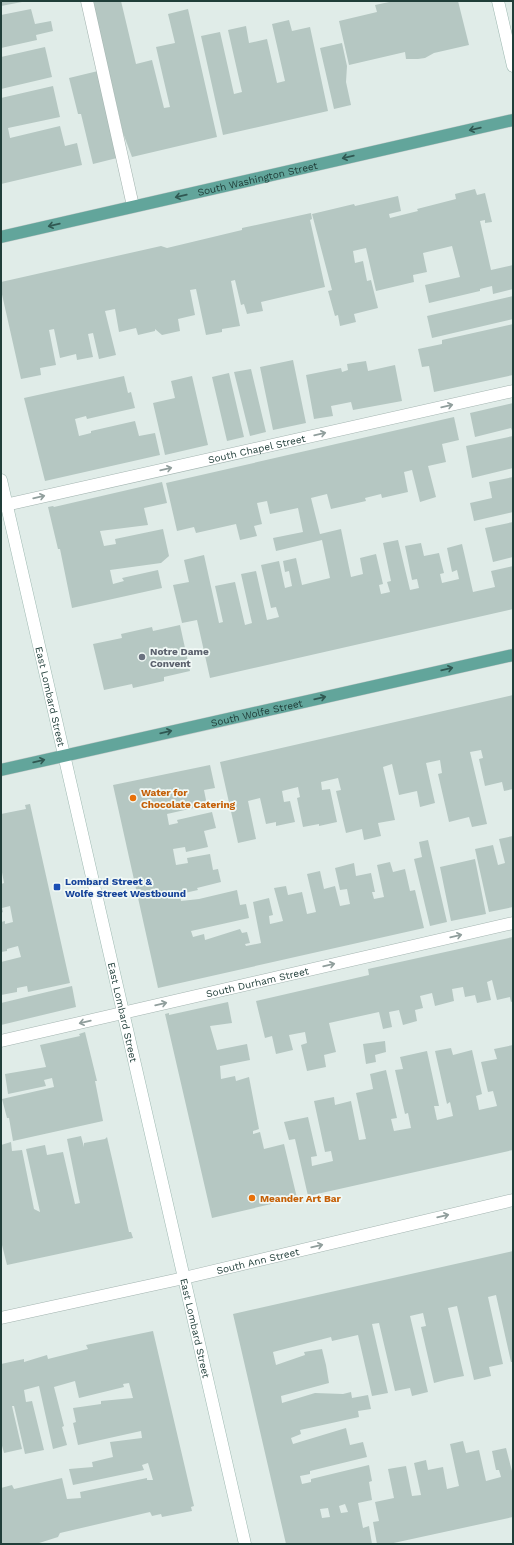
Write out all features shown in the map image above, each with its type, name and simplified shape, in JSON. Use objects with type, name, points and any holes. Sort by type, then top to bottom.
[{"type":"main road","points":[[87,1],[133,206]]},
{"type":"main road","points":[[498,1],[513,66]]},
{"type":"main road","name":"South Washington Street","points":[[1,236],[513,120]]},
{"type":"main road","name":"South Chapel Street","points":[[4,505],[513,391]]},
{"type":"main road","name":"East Lombard Street","points":[[1,480],[4,505],[64,755],[245,1544]]},
{"type":"main road","name":"South Wolfe Street","points":[[1,770],[513,655]]},
{"type":"main road","name":"South Durham Street","points":[[1,1041],[513,923]]},
{"type":"main road","name":"South Ann Street","points":[[1,1318],[184,1278],[513,1200]]},
{"type":"building","points":[[1,1],[22,1],[22,2],[1,6]]},
{"type":"building","points":[[93,1],[121,1],[136,64],[152,60],[164,108],[170,107],[156,47],[175,43],[168,14],[188,9],[217,137],[132,157],[123,133]]},
{"type":"building","points":[[394,1],[458,1],[469,45],[434,53],[425,58],[406,59],[405,52],[349,65],[339,21],[377,12],[375,5]]},
{"type":"building","points":[[31,9],[35,24],[51,21],[53,31],[36,35],[37,40],[1,48],[1,15]]},
{"type":"building","points":[[289,20],[292,31],[310,27],[328,111],[223,135],[201,36],[220,32],[234,94],[242,92],[228,30],[246,26],[249,43],[267,39],[277,83],[285,81],[272,24]]},
{"type":"building","points":[[342,43],[347,66],[346,82],[351,105],[334,109],[320,48]]},
{"type":"building","points":[[45,47],[52,77],[1,89],[1,57]]},
{"type":"building","points":[[98,71],[117,158],[93,164],[81,114],[78,114],[69,78]]},
{"type":"building","points":[[53,86],[60,117],[8,128],[10,138],[60,126],[65,146],[77,143],[82,165],[1,184],[1,98]]},
{"type":"building","points":[[475,189],[477,195],[485,193],[492,222],[485,223],[485,220],[480,221],[491,270],[513,265],[513,289],[493,294],[492,286],[480,289],[480,291],[429,303],[425,285],[460,277],[452,246],[423,253],[427,272],[413,275],[414,282],[376,291],[366,248],[353,251],[355,263],[363,261],[367,281],[371,280],[378,308],[354,314],[356,322],[340,326],[338,315],[335,316],[328,291],[332,290],[312,214],[398,196],[401,211],[389,214],[390,218],[456,199],[455,194]]},
{"type":"building","points":[[311,213],[312,219],[310,220],[325,287],[261,302],[263,311],[247,314],[244,304],[241,305],[235,280],[231,281],[240,326],[222,329],[222,332],[206,335],[196,289],[190,290],[195,315],[178,319],[180,331],[162,335],[155,329],[155,331],[138,335],[136,328],[119,332],[115,309],[105,311],[116,355],[99,359],[93,333],[88,334],[93,357],[77,360],[76,354],[60,358],[54,329],[49,330],[56,365],[40,368],[41,375],[21,379],[1,290],[1,282],[161,246],[167,248],[242,230],[242,228]]},
{"type":"building","points":[[513,296],[513,319],[432,338],[427,316]]},
{"type":"building","points":[[513,324],[513,375],[434,392],[429,366],[422,367],[418,349],[442,344],[442,340]]},
{"type":"building","points":[[293,360],[306,423],[273,430],[260,367]]},
{"type":"building","points":[[366,361],[368,371],[395,365],[402,401],[353,410],[351,402],[331,406],[333,416],[314,419],[306,375],[341,368],[342,372],[348,370],[347,364]]},
{"type":"building","points":[[251,369],[266,432],[250,436],[234,372]]},
{"type":"building","points":[[229,373],[244,437],[227,441],[212,377]]},
{"type":"building","points":[[124,376],[128,393],[131,392],[135,408],[87,419],[86,416],[75,419],[79,436],[91,433],[91,431],[135,421],[139,436],[155,433],[160,455],[45,481],[24,398]]},
{"type":"building","points":[[192,376],[208,445],[165,455],[153,403],[175,398],[171,381]]},
{"type":"building","points":[[513,403],[513,433],[511,428],[475,437],[470,413]]},
{"type":"building","points":[[454,417],[459,440],[442,444],[446,462],[428,466],[436,497],[420,502],[412,470],[404,472],[408,492],[382,498],[381,494],[365,498],[366,501],[331,509],[327,494],[311,498],[320,534],[341,529],[351,577],[363,574],[360,558],[376,554],[383,584],[379,585],[381,594],[390,592],[387,582],[391,581],[383,543],[398,540],[410,590],[419,588],[417,579],[412,580],[405,546],[421,543],[424,556],[439,553],[444,573],[440,574],[442,583],[459,579],[457,570],[452,572],[447,548],[462,544],[473,592],[495,587],[491,571],[513,566],[513,609],[210,678],[197,620],[182,623],[173,585],[189,582],[184,560],[204,555],[219,623],[223,622],[215,586],[235,582],[245,625],[252,623],[241,574],[256,571],[267,620],[279,617],[276,607],[271,608],[261,565],[279,561],[285,588],[292,586],[289,571],[285,572],[283,561],[296,558],[302,585],[330,578],[322,540],[276,551],[273,538],[303,532],[298,508],[270,514],[267,501],[257,503],[262,524],[254,526],[257,536],[240,540],[236,524],[196,533],[194,527],[177,531],[166,483]]},
{"type":"building","points":[[513,436],[513,468],[472,478],[466,446]]},
{"type":"building","points":[[513,477],[513,512],[474,521],[470,503],[492,498],[489,482]]},
{"type":"building","points":[[162,482],[167,503],[144,508],[148,525],[100,531],[104,546],[116,544],[115,539],[163,529],[169,556],[161,563],[110,570],[113,584],[124,581],[122,578],[158,570],[162,588],[72,608],[60,549],[58,549],[48,507],[54,507]]},
{"type":"building","points":[[513,522],[513,557],[493,562],[485,528]]},
{"type":"building","name":"Notre Dame Convent","points":[[180,625],[190,671],[164,677],[164,681],[133,688],[132,684],[104,690],[93,644],[122,638],[121,634],[152,627],[153,631]]},
{"type":"building","points":[[513,695],[513,789],[504,791],[502,782],[485,786],[479,759],[483,758],[481,750],[470,752],[487,824],[472,827],[469,817],[449,822],[438,774],[442,773],[440,760],[426,763],[435,803],[420,807],[417,791],[399,795],[392,764],[383,767],[395,820],[378,823],[381,836],[364,840],[362,829],[346,833],[336,791],[341,790],[338,778],[321,782],[322,790],[330,789],[337,822],[319,826],[319,824],[303,827],[297,798],[300,797],[298,787],[282,791],[284,802],[290,801],[295,822],[276,826],[276,822],[266,824],[260,798],[248,801],[256,839],[238,843],[220,762]]},
{"type":"building","points":[[210,765],[215,788],[204,790],[207,805],[167,814],[169,825],[178,823],[177,820],[212,812],[216,828],[204,831],[208,847],[186,852],[185,847],[173,849],[176,865],[188,863],[187,858],[210,854],[213,870],[218,869],[221,882],[197,888],[198,890],[180,894],[181,901],[199,899],[237,890],[240,905],[246,904],[249,918],[191,931],[193,937],[204,934],[205,940],[240,929],[242,933],[247,932],[250,943],[245,944],[246,946],[261,943],[253,902],[269,898],[273,915],[269,916],[270,924],[283,921],[274,888],[286,886],[288,895],[302,892],[307,914],[316,912],[307,874],[320,871],[324,889],[335,886],[340,906],[350,904],[347,889],[340,890],[335,868],[354,863],[356,876],[371,873],[375,892],[372,892],[374,899],[384,897],[377,865],[390,862],[393,872],[405,869],[410,891],[415,890],[424,928],[158,988],[113,785]]},
{"type":"building","points":[[30,804],[70,983],[28,992],[27,986],[17,988],[17,992],[1,995],[1,962],[21,957],[18,946],[1,952],[1,922],[5,921],[5,924],[13,922],[10,906],[2,908],[3,912],[1,913],[1,884],[4,883],[1,867],[1,814],[26,809],[25,805]]},
{"type":"building","points":[[513,836],[513,907],[489,912],[475,849],[493,845],[498,865],[505,863],[499,839]]},
{"type":"building","points":[[428,840],[447,922],[430,926],[414,859],[422,857],[419,842]]},
{"type":"building","points":[[475,859],[486,914],[451,921],[440,867]]},
{"type":"building","points":[[513,937],[513,1001],[511,1002],[510,997],[497,1000],[492,980],[487,982],[491,1000],[477,1003],[475,995],[465,997],[463,987],[452,989],[454,1001],[435,1006],[432,993],[420,996],[423,1008],[415,1010],[417,1021],[403,1025],[399,1010],[389,1012],[392,1027],[383,1029],[379,1012],[329,1023],[336,1052],[324,1055],[326,1067],[307,1071],[301,1045],[307,1043],[305,1032],[289,1035],[293,1050],[276,1054],[272,1036],[265,1038],[256,1001],[369,975],[368,969]]},
{"type":"building","points":[[72,986],[76,1007],[1,1025],[1,1003]]},
{"type":"building","points":[[228,1002],[232,1023],[210,1026],[217,1050],[247,1044],[250,1060],[220,1066],[221,1079],[235,1076],[236,1081],[249,1077],[259,1129],[253,1131],[253,1134],[260,1132],[264,1149],[284,1144],[297,1198],[212,1218],[165,1014],[169,1013],[169,1015]]},
{"type":"building","points":[[85,1032],[97,1081],[95,1081],[103,1121],[13,1141],[9,1118],[7,1118],[2,1099],[54,1087],[52,1078],[44,1080],[46,1086],[8,1094],[5,1074],[46,1067],[40,1045],[80,1036],[79,1034]]},
{"type":"building","points":[[385,1041],[386,1052],[375,1055],[376,1062],[366,1064],[363,1044]]},
{"type":"building","points":[[513,1045],[513,1150],[308,1196],[295,1139],[289,1140],[284,1122],[308,1117],[317,1156],[311,1157],[312,1166],[333,1161],[331,1151],[325,1152],[314,1101],[334,1097],[335,1105],[351,1101],[359,1140],[366,1139],[356,1093],[373,1089],[370,1074],[386,1070],[397,1118],[391,1119],[394,1131],[411,1128],[408,1113],[405,1114],[395,1070],[403,1069],[400,1057],[427,1051],[439,1106],[434,1106],[437,1120],[453,1116],[450,1102],[447,1104],[435,1051],[451,1048],[453,1055],[472,1050],[482,1094],[476,1096],[479,1110],[497,1106],[493,1091],[488,1092],[481,1062],[497,1059],[494,1049]]},
{"type":"building","points":[[81,1136],[84,1147],[84,1143],[105,1139],[107,1137],[129,1232],[131,1232],[133,1238],[7,1265],[1,1241],[1,1145],[11,1142],[12,1151],[22,1150],[34,1209],[40,1212],[26,1149],[45,1145],[47,1155],[63,1152],[75,1204],[80,1203],[67,1139]]},
{"type":"building","points":[[513,1251],[513,1362],[511,1362],[496,1295],[488,1297],[503,1364],[489,1367],[491,1376],[474,1380],[457,1306],[448,1308],[464,1376],[434,1383],[421,1327],[426,1326],[423,1313],[410,1316],[428,1392],[412,1396],[410,1388],[395,1391],[379,1323],[372,1324],[388,1393],[372,1396],[358,1335],[332,1341],[331,1337],[273,1352],[276,1365],[305,1355],[304,1352],[322,1349],[326,1365],[329,1383],[281,1396],[282,1403],[315,1393],[343,1394],[351,1392],[352,1398],[368,1395],[371,1409],[358,1411],[359,1417],[300,1430],[301,1434],[291,1438],[293,1444],[346,1428],[350,1445],[363,1442],[367,1457],[310,1471],[310,1474],[300,1476],[302,1484],[311,1482],[311,1479],[369,1465],[372,1481],[369,1482],[372,1500],[358,1503],[363,1528],[369,1526],[372,1544],[286,1544],[233,1314]],"holes":[[[345,1504],[348,1512],[341,1513],[339,1506]],[[328,1508],[330,1517],[322,1518],[320,1509]]]},
{"type":"building","points":[[153,1331],[194,1506],[191,1507],[192,1511],[162,1517],[161,1514],[152,1516],[150,1512],[60,1533],[58,1537],[36,1544],[1,1544],[1,1488],[12,1485],[14,1489],[62,1478],[67,1499],[81,1498],[80,1492],[147,1478],[147,1480],[153,1480],[148,1463],[142,1465],[144,1470],[73,1485],[69,1469],[93,1467],[92,1462],[113,1457],[110,1442],[142,1438],[141,1431],[78,1445],[73,1423],[76,1422],[73,1408],[101,1404],[101,1401],[133,1398],[129,1383],[123,1384],[124,1387],[79,1398],[75,1381],[54,1387],[64,1426],[62,1427],[67,1445],[53,1449],[39,1386],[24,1390],[26,1402],[32,1401],[44,1450],[25,1454],[14,1406],[12,1406],[22,1449],[4,1453],[1,1442],[1,1364],[24,1359],[24,1362],[47,1355],[48,1359],[88,1349],[86,1345]]},
{"type":"building","points":[[463,1441],[466,1453],[479,1450],[486,1481],[501,1477],[499,1470],[496,1470],[492,1451],[506,1448],[513,1475],[513,1517],[389,1544],[377,1544],[373,1522],[379,1521],[375,1502],[394,1498],[388,1469],[406,1466],[412,1496],[421,1495],[414,1463],[426,1460],[428,1470],[443,1467],[447,1489],[459,1486],[450,1444]]},
{"type":"place","name":"Notre Dame Convent","points":[[142,657]]},
{"type":"place","name":"Water for Chocolate Catering","points":[[133,798]]},
{"type":"place","name":"Lombard Street & Wolfe Street Westbound","points":[[57,887]]},
{"type":"place","name":"Meander Art Bar","points":[[252,1198]]}]
